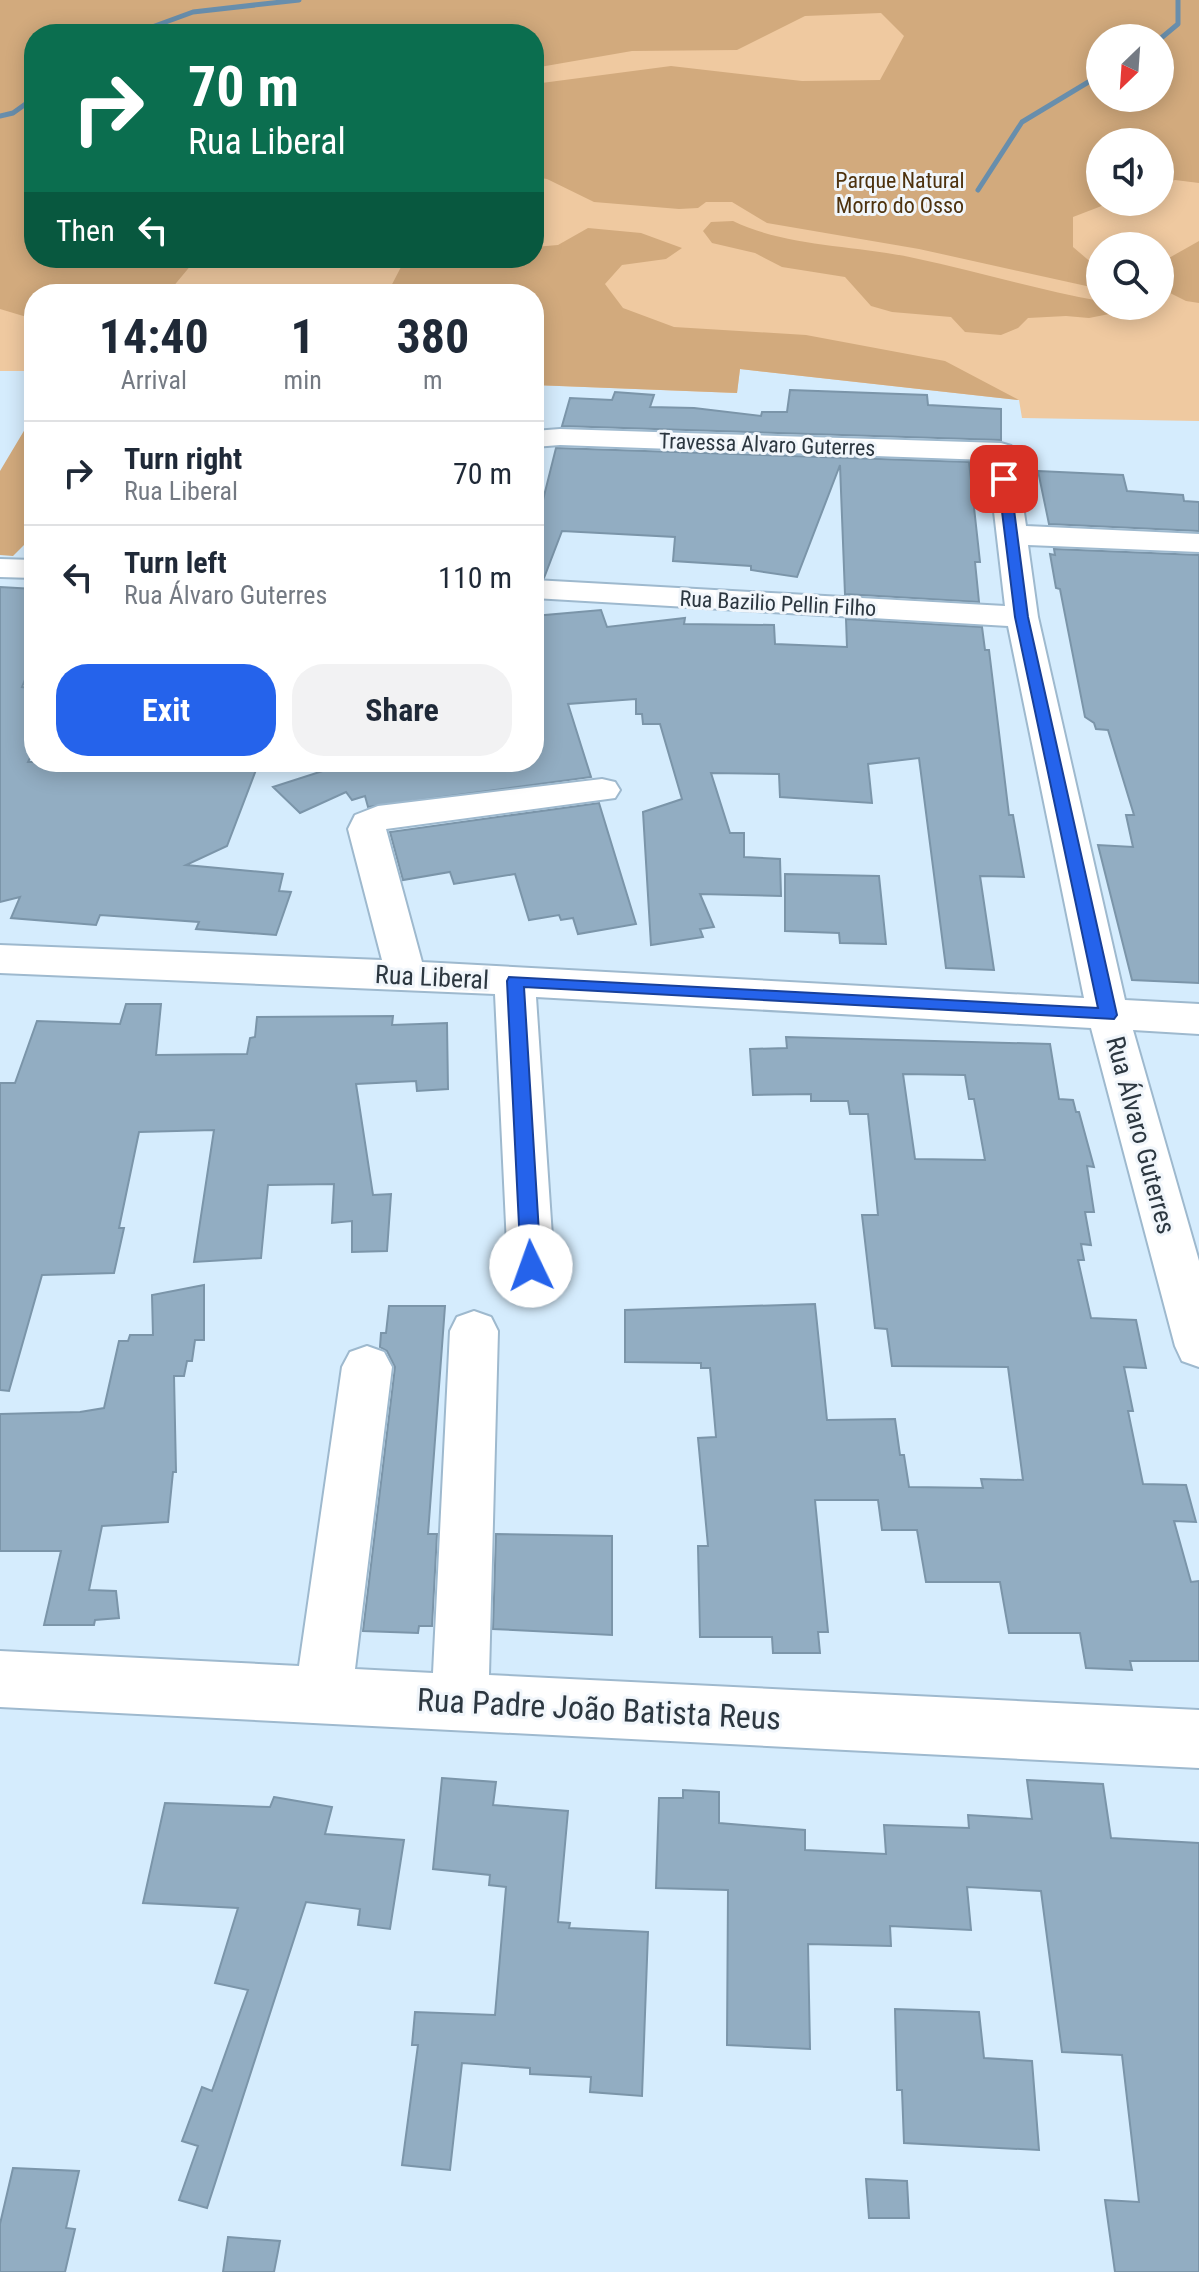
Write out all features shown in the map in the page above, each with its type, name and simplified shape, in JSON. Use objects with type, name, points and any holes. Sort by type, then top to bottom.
[{"type":"street","name":"Travessa Alvaro Guterres","points":[[544,439],[576,437],[1001,452]]},
{"type":"street","name":"Rua Álvaro Guterres","points":[[1001,452],[1022,617],[1108,1015],[1199,1346]]},
{"type":"street","points":[[1012,535],[1199,543]]},
{"type":"street","points":[[0,568],[24,569]]},
{"type":"street","name":"Rua Bazilio Pellin Filho","points":[[544,590],[1022,617]]},
{"type":"street","points":[[406,975],[367,829],[368,823],[378,818],[602,790]]},
{"type":"street","name":"Rua Liberal","points":[[0,959],[406,975],[1199,1019]]},
{"type":"street","points":[[515,981],[531,1266]]},
{"type":"street","points":[[460,1702],[474,1331]]},
{"type":"street","points":[[321,1695],[331,1648],[367,1367]]},
{"type":"street","name":"Rua Padre João Batista Reus","points":[[0,1679],[1199,1739]]},
{"type":"green space","name":"Parque Natural Morro do Osso","points":[[0,0],[1199,0],[1199,421],[1022,418],[1019,400],[740,369],[737,393],[544,385],[544,284],[24,284],[24,371],[0,371]]},
{"type":"green space","points":[[0,0],[1199,0],[1199,183],[1174,180],[1174,128],[1086,128],[1086,212],[1073,217],[1073,247],[1086,258],[1086,286],[919,249],[767,223],[732,202],[706,202],[698,208],[679,209],[594,202],[544,179],[544,83],[671,66],[802,81],[880,80],[904,36],[881,13],[805,16],[737,50],[632,51],[544,66],[544,24],[24,24],[24,268],[189,268],[175,284],[24,284],[24,316],[0,309]]},
{"type":"green space","points":[[733,221],[754,230],[798,241],[937,263],[1086,298],[1086,318],[1028,318],[1018,328],[1001,335],[965,332],[951,317],[892,312],[871,306],[845,277],[782,267],[755,253],[712,243],[703,231],[711,222]]},
{"type":"green space","points":[[588,228],[641,233],[682,248],[666,259],[622,265],[605,284],[623,308],[674,327],[806,335],[945,361],[1019,400],[740,369],[737,393],[544,385],[544,284],[392,284],[400,268],[544,268],[544,246],[558,245]]},
{"type":"green space","points":[[1199,241],[1199,303],[1174,295],[1174,255]]},
{"type":"green space","points":[[24,431],[24,545],[13,556],[0,555],[0,471]]},
{"type":"building","points":[[790,390],[927,395],[928,405],[1001,409],[1001,440],[562,426],[570,398],[612,400],[615,392],[654,395],[650,407],[694,408],[761,416],[762,412],[787,412]]},
{"type":"building","points":[[556,448],[969,462],[980,562],[975,562],[979,602],[845,594],[840,465],[797,577],[751,570],[751,566],[673,561],[675,537],[562,531],[544,578],[544,496]]},
{"type":"building","points":[[1038,471],[1123,475],[1127,491],[1183,495],[1184,501],[1199,502],[1199,531],[1049,524]]},
{"type":"building","points":[[1054,549],[1199,555],[1199,983],[1132,980],[1098,845],[1133,847],[1126,815],[1134,815],[1108,730],[1096,729],[1094,723],[1085,717],[1060,589],[1056,588],[1050,554],[1055,555]]},
{"type":"building","points":[[0,587],[24,588],[24,772],[255,772],[227,846],[186,865],[283,874],[279,891],[291,892],[276,935],[196,929],[199,922],[100,915],[96,925],[11,918],[20,897],[0,902]]},
{"type":"building","points":[[601,610],[607,627],[685,618],[684,624],[774,625],[775,644],[847,647],[846,619],[982,627],[985,650],[989,650],[1009,815],[1013,815],[1024,877],[980,876],[994,970],[946,968],[919,758],[868,764],[872,803],[780,797],[779,774],[711,773],[730,833],[744,833],[744,857],[780,859],[781,896],[700,894],[714,927],[700,929],[703,937],[651,945],[643,812],[682,799],[660,724],[643,724],[642,714],[636,714],[636,699],[568,704],[591,777],[368,807],[365,796],[352,800],[346,792],[300,813],[273,787],[320,772],[544,772],[544,615]]},
{"type":"building","points":[[599,803],[636,924],[578,934],[573,918],[561,920],[559,915],[529,920],[515,874],[454,884],[450,872],[403,880],[390,832]]},
{"type":"building","points":[[785,874],[879,876],[886,944],[840,943],[839,933],[785,931]]},
{"type":"building","points":[[126,1004],[161,1004],[156,1055],[247,1054],[250,1038],[255,1037],[257,1017],[393,1016],[392,1025],[447,1023],[448,1089],[417,1091],[416,1081],[356,1084],[373,1195],[391,1194],[387,1251],[352,1252],[352,1221],[332,1223],[334,1184],[268,1185],[261,1258],[194,1262],[214,1130],[139,1132],[119,1228],[124,1228],[114,1273],[42,1275],[9,1391],[0,1390],[0,1083],[15,1083],[37,1021],[120,1024]]},
{"type":"building","points":[[786,1037],[1050,1044],[1059,1099],[1073,1100],[1094,1167],[1087,1166],[1094,1212],[1085,1212],[1091,1245],[1081,1244],[1084,1260],[1078,1260],[1091,1318],[1136,1320],[1146,1368],[1124,1367],[1133,1411],[1128,1411],[1143,1484],[1186,1485],[1196,1522],[1174,1521],[1191,1582],[1199,1581],[1199,1661],[1130,1661],[1132,1670],[1086,1668],[1080,1633],[1009,1633],[1000,1582],[926,1582],[917,1530],[882,1530],[878,1500],[815,1500],[828,1632],[818,1632],[820,1653],[773,1653],[772,1637],[700,1637],[698,1546],[708,1546],[698,1438],[716,1437],[710,1368],[701,1368],[701,1363],[625,1362],[625,1310],[815,1304],[827,1420],[895,1419],[909,1487],[983,1488],[981,1479],[1023,1480],[1008,1367],[892,1366],[887,1329],[875,1328],[862,1215],[878,1215],[868,1114],[850,1114],[848,1101],[811,1101],[811,1094],[753,1095],[750,1049],[787,1048]],"holes":[[[903,1074],[965,1075],[969,1099],[974,1099],[985,1160],[915,1159]]]},
{"type":"building","points":[[204,1285],[204,1340],[195,1340],[192,1361],[187,1361],[184,1376],[174,1376],[176,1472],[173,1472],[168,1522],[102,1526],[89,1590],[116,1591],[119,1618],[95,1620],[94,1625],[44,1625],[61,1551],[0,1551],[0,1414],[80,1412],[104,1408],[119,1341],[128,1341],[130,1335],[153,1335],[152,1295]]},
{"type":"building","points":[[389,1306],[445,1306],[428,1534],[437,1534],[432,1626],[419,1626],[418,1633],[363,1631],[395,1367],[387,1351],[380,1347],[381,1333],[386,1333]]},
{"type":"building","points":[[496,1534],[612,1536],[612,1635],[493,1629]]},
{"type":"building","points":[[442,1778],[496,1782],[493,1805],[568,1811],[558,1922],[570,1923],[569,1928],[648,1932],[642,2096],[590,2092],[591,2077],[530,2074],[530,2068],[462,2063],[450,2170],[402,2165],[418,2045],[412,2045],[415,2012],[495,2015],[506,1887],[489,1885],[490,1875],[433,1869]]},
{"type":"building","points":[[1027,1780],[1103,1784],[1111,1838],[1199,1843],[1199,2272],[1115,2272],[1105,2200],[1139,2202],[1122,2055],[1062,2052],[1041,1891],[967,1887],[971,1930],[890,1926],[891,1946],[808,1944],[810,2049],[727,2045],[728,1890],[656,1888],[659,1798],[683,1798],[683,1790],[719,1792],[719,1823],[805,1830],[805,1850],[886,1854],[884,1825],[969,1828],[968,1815],[1032,1819]]},
{"type":"building","points":[[274,1797],[332,1807],[325,1834],[404,1840],[390,1929],[358,1925],[360,1909],[306,1902],[207,2208],[179,2200],[198,2146],[182,2141],[202,2087],[212,2091],[248,1990],[215,1983],[238,1908],[143,1903],[165,1803],[270,1807]]},
{"type":"building","points":[[895,2009],[979,2012],[984,2058],[1032,2061],[1039,2150],[904,2143],[902,2090],[897,2090]]},
{"type":"building","points":[[13,2168],[79,2171],[66,2228],[75,2229],[65,2272],[0,2272],[0,2224]]},
{"type":"building","points":[[866,2179],[907,2181],[909,2218],[869,2218]]},
{"type":"building","points":[[228,2237],[280,2241],[274,2272],[223,2272]]},
{"type":"waterway","points":[[160,24],[193,12],[299,0]]},
{"type":"waterway","points":[[1174,27],[1178,24],[1178,0]]},
{"type":"waterway","points":[[978,190],[1022,122],[1086,83]]},
{"type":"waterway","points":[[0,116],[13,113],[24,105]]},
{"type":"route","points":[[531,1266],[515,981],[1108,1015],[1022,617],[1004,479]]}]
